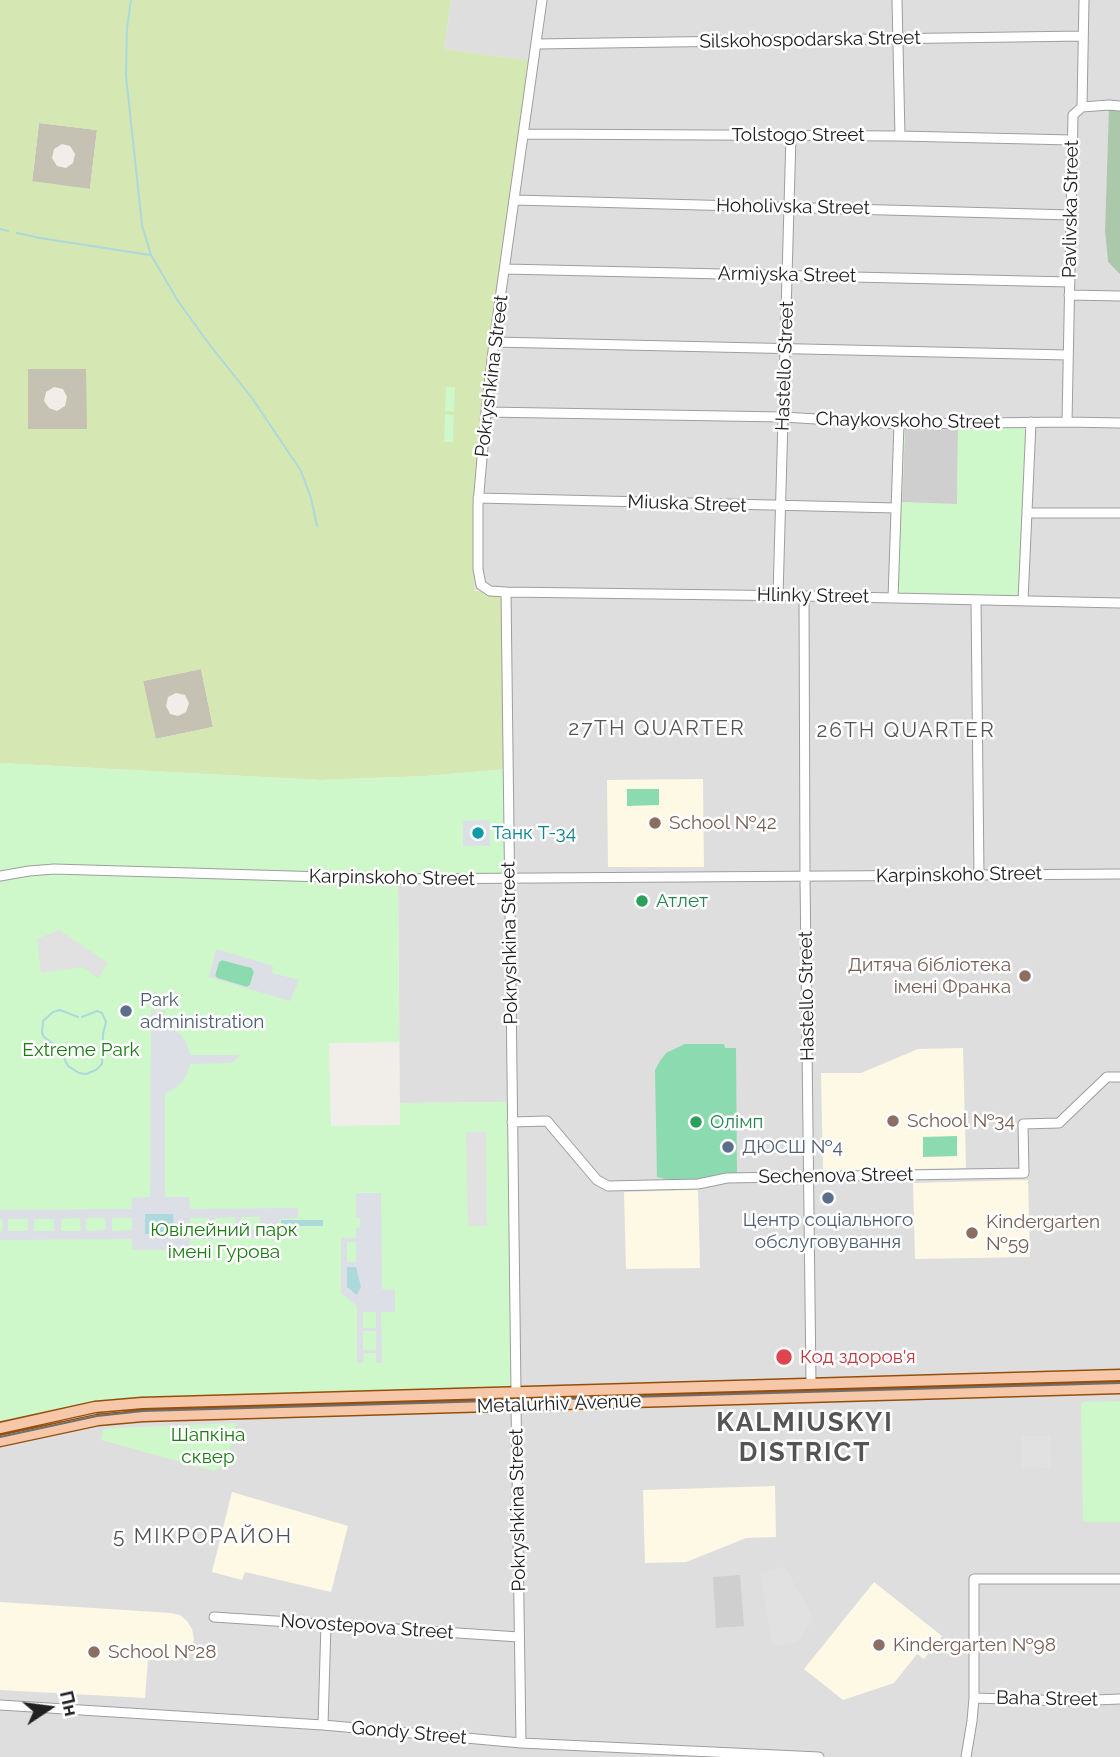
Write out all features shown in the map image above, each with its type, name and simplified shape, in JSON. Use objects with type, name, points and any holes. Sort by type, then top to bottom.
[{"type":"main road","name":"Metalurhiv Avenue","points":[[0,1428],[95,1407],[127,1404],[1120,1375]]},
{"type":"main road","name":"Hastello Street","points":[[811,1383],[812,1396]]},
{"type":"main road","name":"Metalurhiv Avenue","points":[[0,1441],[83,1423],[128,1417],[1120,1388]]},
{"type":"main road","name":"Pokryshkina Street","points":[[516,1392],[516,1405]]},
{"type":"street","name":"Pokryshkina Street","points":[[516,1392],[506,592],[485,589],[479,579],[478,498],[494,342],[542,0]]},
{"type":"street","points":[[897,0],[900,136]]},
{"type":"street","name":"Pavlivska Street","points":[[1067,422],[1073,115],[1082,107],[1084,0]]},
{"type":"street","name":"Silskohospodarska Street","points":[[536,44],[1083,36]]},
{"type":"street","points":[[1082,107],[1120,106]]},
{"type":"street","name":"Tolstogo Street","points":[[524,134],[900,136],[1072,140]]},
{"type":"street","name":"Hastello Street","points":[[778,596],[791,135]]},
{"type":"street","name":"Hoholivska Street","points":[[514,200],[1071,215]]},
{"type":"street","name":"Armiyska Street","points":[[505,269],[1070,282]]},
{"type":"street","points":[[1069,295],[1120,296]]},
{"type":"street","points":[[494,342],[1068,355]]},
{"type":"street","name":"Chaykovskoho Street","points":[[486,412],[783,417],[899,424],[1120,423]]},
{"type":"street","points":[[1023,601],[1031,422]]},
{"type":"street","points":[[893,598],[899,424]]},
{"type":"street","name":"Miuska Street","points":[[478,498],[896,508]]},
{"type":"street","points":[[1027,513],[1120,513]]},
{"type":"street","name":"Hlinky Street","points":[[506,592],[1120,603]]},
{"type":"street","name":"Hastello Street","points":[[804,596],[811,1383]]},
{"type":"street","points":[[976,600],[979,875]]},
{"type":"street","name":"Karpinskoho Street","points":[[0,876],[54,869],[393,879],[1120,874]]},
{"type":"street","name":"Sechenova Street","points":[[512,1122],[547,1121],[597,1180],[608,1186],[698,1184],[727,1178],[1024,1173],[1023,1124],[1059,1123],[1107,1077],[1120,1077]]},
{"type":"street","name":"Pokryshkina Street","points":[[516,1405],[521,1743]]},
{"type":"street","points":[[966,1757],[974,1698],[974,1580],[1120,1579]]},
{"type":"street","name":"Novostepova Street","points":[[214,1617],[519,1637]]},
{"type":"street","points":[[323,1725],[326,1624]]},
{"type":"street","name":"Baha Street","points":[[974,1698],[1046,1701],[1120,1699]]},
{"type":"street","name":"Gondy Street","points":[[0,1705],[323,1725],[654,1752],[819,1757]]},
{"type":"shaded area","points":[[451,0],[1120,0],[1120,107],[1109,106],[1105,231],[1108,262],[1120,273],[1120,601],[474,590],[478,498],[533,61],[444,49]]},
{"type":"shaded area","points":[[39,123],[97,130],[90,189],[32,182]],"holes":[[[62,144],[70,146],[75,154],[73,163],[66,168],[57,166],[52,158],[54,149]]]},
{"type":"shaded area","points":[[28,369],[87,369],[87,429],[28,429]],"holes":[[[54,387],[63,389],[67,397],[65,406],[57,411],[49,408],[44,401],[46,392]]]},
{"type":"shaded area","points":[[958,429],[957,505],[902,502],[905,430]]},
{"type":"shaded area","points":[[508,594],[802,598],[803,875],[511,877]]},
{"type":"shaded area","points":[[806,598],[974,601],[977,872],[808,874]]},
{"type":"shaded area","points":[[978,601],[1120,605],[1120,871],[981,872]]},
{"type":"shaded area","points":[[201,669],[213,727],[155,739],[143,681]],"holes":[[[176,693],[185,695],[189,703],[186,712],[178,716],[170,714],[166,706],[168,697]]]},
{"type":"shaded area","name":"School №42","points":[[703,779],[704,867],[608,867],[607,780]]},
{"type":"shaded area","points":[[489,820],[490,846],[463,846],[463,821]]},
{"type":"shaded area","points":[[1120,877],[1120,1371],[816,1380],[808,879]]},
{"type":"shaded area","points":[[803,879],[807,1380],[519,1388],[511,882]]},
{"type":"shaded area","points":[[506,882],[509,1102],[400,1103],[398,883]]},
{"type":"shaded area","points":[[59,930],[108,963],[98,978],[83,967],[41,973],[37,939]]},
{"type":"shaded area","points":[[216,949],[273,966],[272,973],[299,980],[290,1001],[209,977]],"holes":[[[222,960],[252,968],[254,972],[247,987],[217,978],[215,975]]]},
{"type":"shaded area","points":[[151,1010],[165,1010],[165,1026],[182,1036],[190,1055],[240,1056],[231,1063],[190,1064],[182,1082],[165,1093],[165,1197],[189,1197],[190,1209],[298,1208],[298,1218],[279,1219],[280,1228],[298,1228],[298,1238],[190,1239],[190,1250],[132,1250],[132,1239],[0,1240],[3,1225],[0,1210],[131,1209],[132,1198],[150,1197]],"holes":[[[235,1217],[235,1230],[215,1230],[215,1218]],[[241,1217],[260,1217],[260,1230],[241,1230]],[[80,1218],[81,1231],[61,1231],[61,1219]],[[86,1218],[105,1218],[106,1230],[86,1231]],[[112,1218],[132,1218],[132,1230],[112,1231]],[[190,1218],[209,1218],[208,1230],[190,1230]],[[8,1219],[28,1219],[28,1231],[8,1231]],[[34,1219],[54,1219],[54,1231],[34,1231]]]},
{"type":"shaded area","name":"School №34","points":[[963,1048],[966,1168],[823,1171],[821,1073],[861,1073],[918,1049]]},
{"type":"shaded area","points":[[466,1132],[486,1132],[487,1226],[468,1226]]},
{"type":"shaded area","name":"Kindergarten №59","points":[[1028,1180],[1030,1257],[915,1259],[913,1183]]},
{"type":"shaded area","points":[[698,1190],[700,1268],[626,1269],[624,1192]]},
{"type":"shaded area","points":[[356,1193],[381,1193],[382,1289],[395,1290],[395,1312],[381,1312],[382,1363],[376,1363],[376,1353],[364,1353],[363,1363],[357,1363],[357,1306],[341,1293],[341,1238],[356,1238],[360,1218],[356,1218]],"holes":[[[347,1242],[356,1242],[356,1262],[347,1262]],[[363,1312],[376,1312],[376,1328],[363,1328]],[[363,1331],[376,1331],[376,1350],[363,1350]]]},
{"type":"shaded area","points":[[1120,1391],[1120,1757],[0,1757],[0,1446],[128,1421]]},
{"type":"shaded area","points":[[1022,1436],[1050,1436],[1051,1468],[1022,1469]]},
{"type":"shaded area","points":[[775,1486],[776,1537],[746,1538],[686,1562],[645,1563],[643,1490]]},
{"type":"shaded area","points":[[232,1492],[348,1526],[331,1592],[245,1572],[242,1580],[212,1572]]},
{"type":"shaded area","points":[[785,1567],[814,1619],[797,1642],[773,1646],[760,1572]]},
{"type":"shaded area","points":[[740,1575],[744,1626],[716,1628],[713,1577]]},
{"type":"shaded area","name":"Kindergarten №98","points":[[874,1582],[942,1636],[924,1659],[917,1654],[894,1683],[843,1700],[804,1669]]},
{"type":"shaded area","name":"School №28","points":[[0,1602],[171,1613],[180,1615],[187,1621],[194,1639],[185,1656],[177,1660],[148,1660],[145,1698],[0,1690]]},
{"type":"green space","points":[[0,0],[451,0],[444,49],[534,61],[478,498],[474,591],[506,592],[508,769],[426,776],[320,780],[0,763]],"holes":[[[39,123],[97,130],[90,189],[32,181]],[[28,369],[86,369],[87,429],[28,429]],[[201,669],[213,727],[156,739],[143,681]]]},
{"type":"green space","points":[[1109,105],[1120,107],[1120,274],[1108,262],[1105,231]]},
{"type":"green space","points":[[446,387],[455,387],[454,412],[445,411]]},
{"type":"green space","points":[[445,414],[454,415],[453,442],[444,442]]},
{"type":"green space","points":[[1029,424],[1021,599],[895,596],[900,426]],"holes":[[[958,429],[957,504],[902,502],[905,430]]]},
{"type":"green space","points":[[0,763],[320,780],[426,776],[508,769],[509,879],[54,869],[0,876]]},
{"type":"green space","points":[[627,789],[659,789],[659,805],[627,806]]},
{"type":"green space","name":"Ювілейний парк імені Гурова","points":[[42,873],[398,883],[399,1042],[329,1043],[331,1126],[400,1125],[400,1103],[509,1102],[513,1388],[126,1400],[0,1424],[0,880]]},
{"type":"green space","points":[[222,960],[252,968],[254,972],[250,985],[247,987],[217,978],[215,975]]},
{"type":"green space","name":"Олімп","points":[[685,1044],[724,1044],[725,1048],[736,1048],[737,1175],[673,1181],[657,1177],[655,1070],[666,1053]]},
{"type":"green space","points":[[957,1136],[957,1156],[923,1157],[923,1137]]},
{"type":"green space","points":[[1120,1401],[1120,1522],[1085,1522],[1081,1404]]},
{"type":"green space","name":"Шапкіна сквер","points":[[237,1423],[225,1466],[213,1471],[101,1440],[103,1430],[114,1428]]},
{"type":"water","points":[[145,1214],[173,1214],[174,1234],[145,1234]]},
{"type":"water","points":[[281,1220],[323,1220],[323,1226],[281,1226]]},
{"type":"water","points":[[347,1267],[356,1267],[361,1287],[357,1295],[347,1287]]},
{"type":"waterway","points":[[131,0],[127,28],[126,76],[142,225],[151,255],[178,301],[252,398],[301,471],[317,526]]},
{"type":"waterway","points":[[0,229],[8,231]]},
{"type":"waterway","points":[[17,233],[150,255]]},
{"type":"waterway","points":[[78,1017],[60,1010],[53,1012],[43,1021],[42,1033],[59,1048],[68,1066],[86,1074],[102,1064],[106,1022],[102,1013],[97,1011],[82,1017]]},
{"type":"tram line","points":[[0,1437],[97,1416],[143,1411],[1120,1383]]},
{"type":"place","name":"School №42","points":[[655,823]]},
{"type":"place","name":"Танк Т-34","points":[[478,833]]},
{"type":"place","name":"Атлет","points":[[642,901]]},
{"type":"place","name":"Дитяча бібліотека імені Франка","points":[[1025,976]]},
{"type":"place","name":"Park administration","points":[[126,1011]]},
{"type":"place","name":"School №34","points":[[893,1121]]},
{"type":"place","name":"Олімп","points":[[696,1122]]},
{"type":"place","name":"ДЮСШ №4","points":[[728,1147]]},
{"type":"place","name":"Центр соціального обслуговування","points":[[828,1198]]},
{"type":"place","name":"Kindergarten №59","points":[[972,1233]]},
{"type":"place","name":"Код здоров'я","points":[[784,1357]]},
{"type":"place","name":"Kindergarten №98","points":[[879,1645]]},
{"type":"place","name":"School №28","points":[[94,1652]]},
{"type":"district","name":"27TH QUARTER","points":[[657,729]]},
{"type":"district","name":"26TH QUARTER","points":[[906,731]]},
{"type":"district","name":"KALMIUSKYI DISTRICT","points":[[805,1438]]},
{"type":"district","name":"5 МІКРОРАЙОН","points":[[203,1537]]},
{"type":"park label","name":"Extreme Park","points":[[81,1050]]}]
